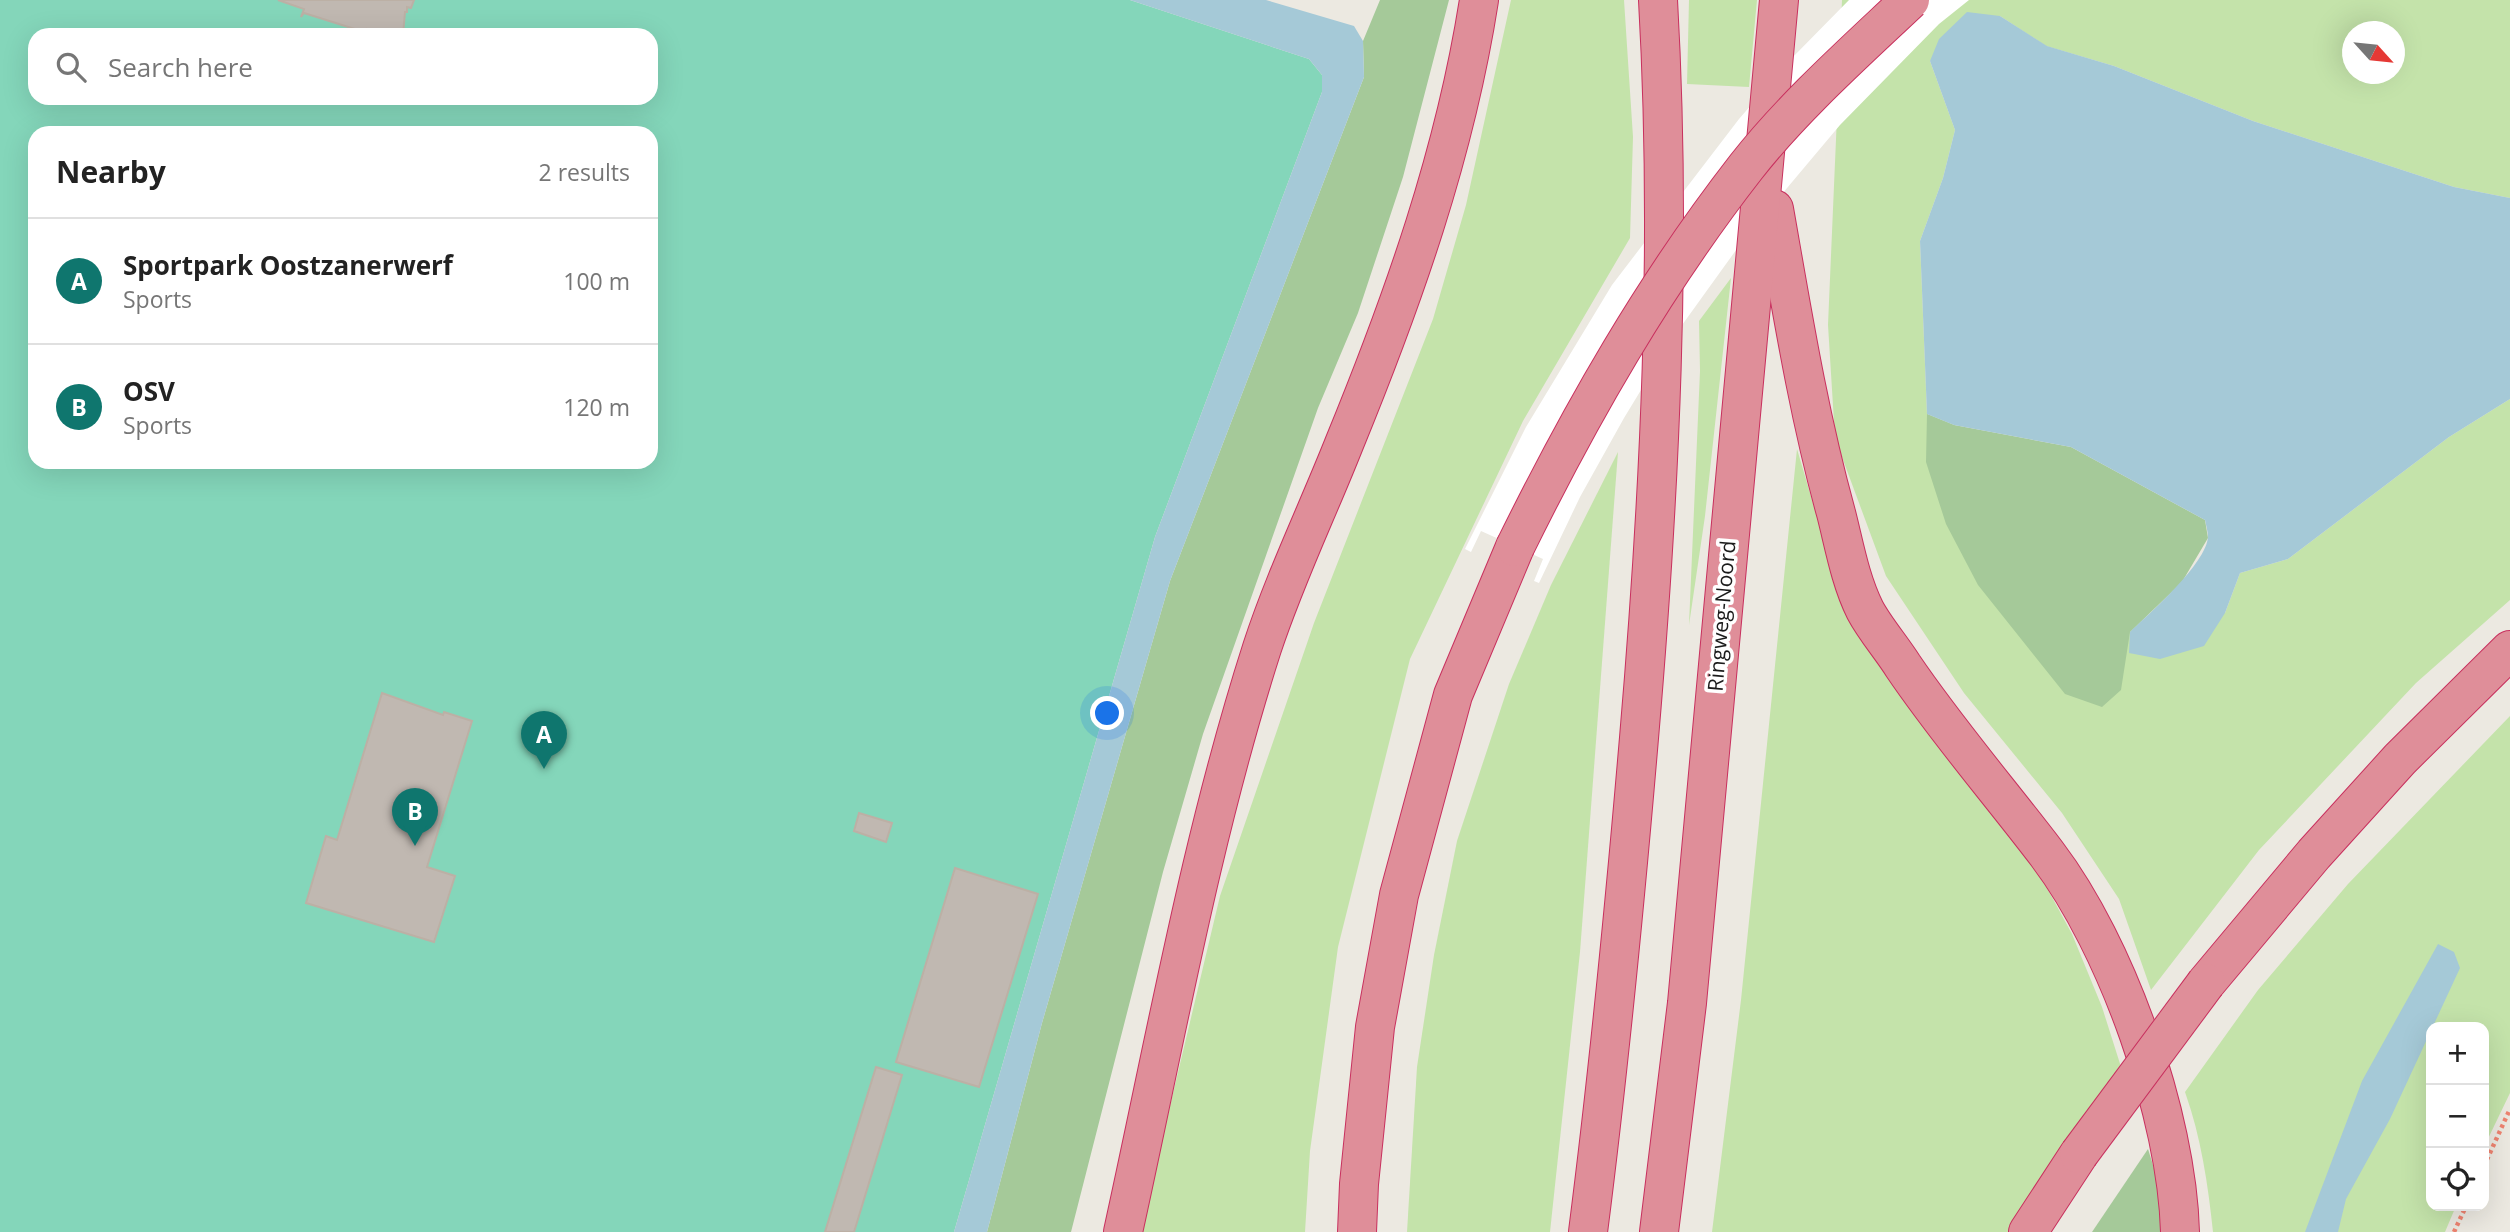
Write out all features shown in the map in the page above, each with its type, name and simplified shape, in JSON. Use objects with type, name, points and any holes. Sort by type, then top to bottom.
[{"type":"highway","points":[[1123,1232],[1223,778],[1263,645],[1297,553],[1384,345],[1439,186],[1471,51],[1479,0]]},
{"type":"highway","points":[[1588,1232],[1625,906],[1649,620],[1660,402],[1665,219],[1658,0]]},
{"type":"highway","name":"Ringweg-Noord","points":[[1659,1232],[1687,1003],[1779,0]]},
{"type":"highway","points":[[1357,1232],[1359,1184],[1375,1027],[1399,895],[1453,695],[1515,547],[1571,434],[1640,315],[1748,165],[1840,66],[1910,0]]},
{"type":"highway","points":[[1765,162],[1809,410],[1854,581],[1866,610],[1940,720],[2049,857],[2090,924],[2124,996],[2158,1096],[2179,1204],[2180,1232]]},
{"type":"highway","points":[[2028,1232],[2080,1154],[2206,983],[2314,854],[2400,759],[2510,650]]},
{"type":"path","points":[[2489,1155],[2510,1109]]},
{"type":"path","points":[[2454,1232],[2464,1211]]},
{"type":"green space","points":[[0,0],[1130,0],[1309,59],[1322,75],[1322,92],[1155,537],[954,1232],[0,1232]]},
{"type":"green space","points":[[1380,0],[1449,0],[1403,177],[1358,313],[1318,408],[1203,734],[1163,872],[1071,1232],[987,1232],[1042,1023],[1170,581],[1364,77],[1363,41]]},
{"type":"green space","points":[[1511,0],[1624,0],[1633,137],[1630,238],[1523,421],[1410,659],[1338,947],[1310,1151],[1305,1232],[1140,1232],[1220,896],[1314,623],[1433,319],[1466,205]]},
{"type":"green space","points":[[1689,0],[1757,0],[1749,87],[1687,84]]},
{"type":"green space","points":[[1842,0],[2510,0],[2510,198],[2454,187],[2253,121],[2114,66],[2046,46],[2000,16],[1930,61],[1955,130],[1943,178],[1920,241],[1927,414],[1954,425],[2182,582],[2130,632],[2225,613],[2240,573],[2288,559],[2449,437],[2510,399],[2510,600],[2416,683],[2259,850],[2151,990],[2119,899],[2062,813],[1964,693],[1886,576],[1835,438],[1828,325]]},
{"type":"green space","points":[[1731,278],[1705,516],[1689,625],[1700,371],[1699,321]]},
{"type":"green space","points":[[1927,414],[1954,425],[2071,447],[2205,520],[2208,538],[2182,582],[2130,632],[2121,690],[2102,707],[2065,694],[1978,585],[1946,524],[1926,462]]},
{"type":"green space","points":[[1797,449],[1818,520],[1841,582],[2041,877],[2072,934],[2102,1007],[2122,1070],[2016,1232],[1712,1232],[1741,1000]]},
{"type":"green space","points":[[1618,452],[1580,952],[1550,1232],[1407,1232],[1417,1067],[1434,955],[1457,841],[1509,684],[1551,585]]},
{"type":"green space","points":[[2510,716],[2510,1093],[2489,1137],[2489,1022],[2426,1022],[2426,1211],[2454,1211],[2445,1232],[2213,1232],[2203,1161],[2185,1092],[2258,990],[2348,884]]},
{"type":"green space","points":[[2148,1149],[2157,1178],[2165,1232],[2092,1232]]},
{"type":"water","points":[[1130,0],[1266,0],[1354,26],[1363,41],[1364,77],[1170,581],[1042,1023],[987,1232],[954,1232],[1155,537],[1322,92],[1322,75],[1309,59]]},
{"type":"water","points":[[1967,12],[2000,16],[2047,46],[2114,66],[2253,121],[2454,187],[2510,198],[2510,399],[2449,437],[2288,559],[2240,573],[2225,613],[2204,646],[2160,659],[2129,653],[2130,632],[2176,588],[2198,561],[2208,537],[2205,520],[2071,447],[1954,425],[1927,414],[1920,241],[1943,178],[1955,130],[1930,61],[1939,39]]},
{"type":"water","points":[[2438,944],[2454,952],[2460,968],[2435,1022],[2426,1022],[2426,1041],[2390,1119],[2346,1199],[2338,1232],[2305,1232],[2362,1081]]},
{"type":"pier","points":[[1849,0],[1969,0],[1939,24],[1840,125],[1744,239],[1672,339],[1624,418],[1580,497],[1539,583],[1534,581],[1543,559],[1481,531],[1471,552],[1465,549],[1526,427],[1612,285],[1739,119],[1791,59]]},
{"type":"building","points":[[278,0],[414,0],[411,8],[407,7],[405,12],[404,28],[351,28],[304,13],[301,17],[304,9]]},
{"type":"building","points":[[382,693],[443,715],[444,712],[472,721],[427,867],[455,876],[434,942],[306,903],[326,836],[337,840]]},
{"type":"building","points":[[859,813],[892,823],[886,842],[854,831]]},
{"type":"building","points":[[955,868],[1038,894],[979,1087],[896,1062]]},
{"type":"building","points":[[876,1067],[902,1075],[854,1232],[825,1232]]},
{"type":"place","name":"Sportpark Oostzanerwerf","points":[[544,769]]},
{"type":"place","name":"OSV","points":[[415,846]]}]
